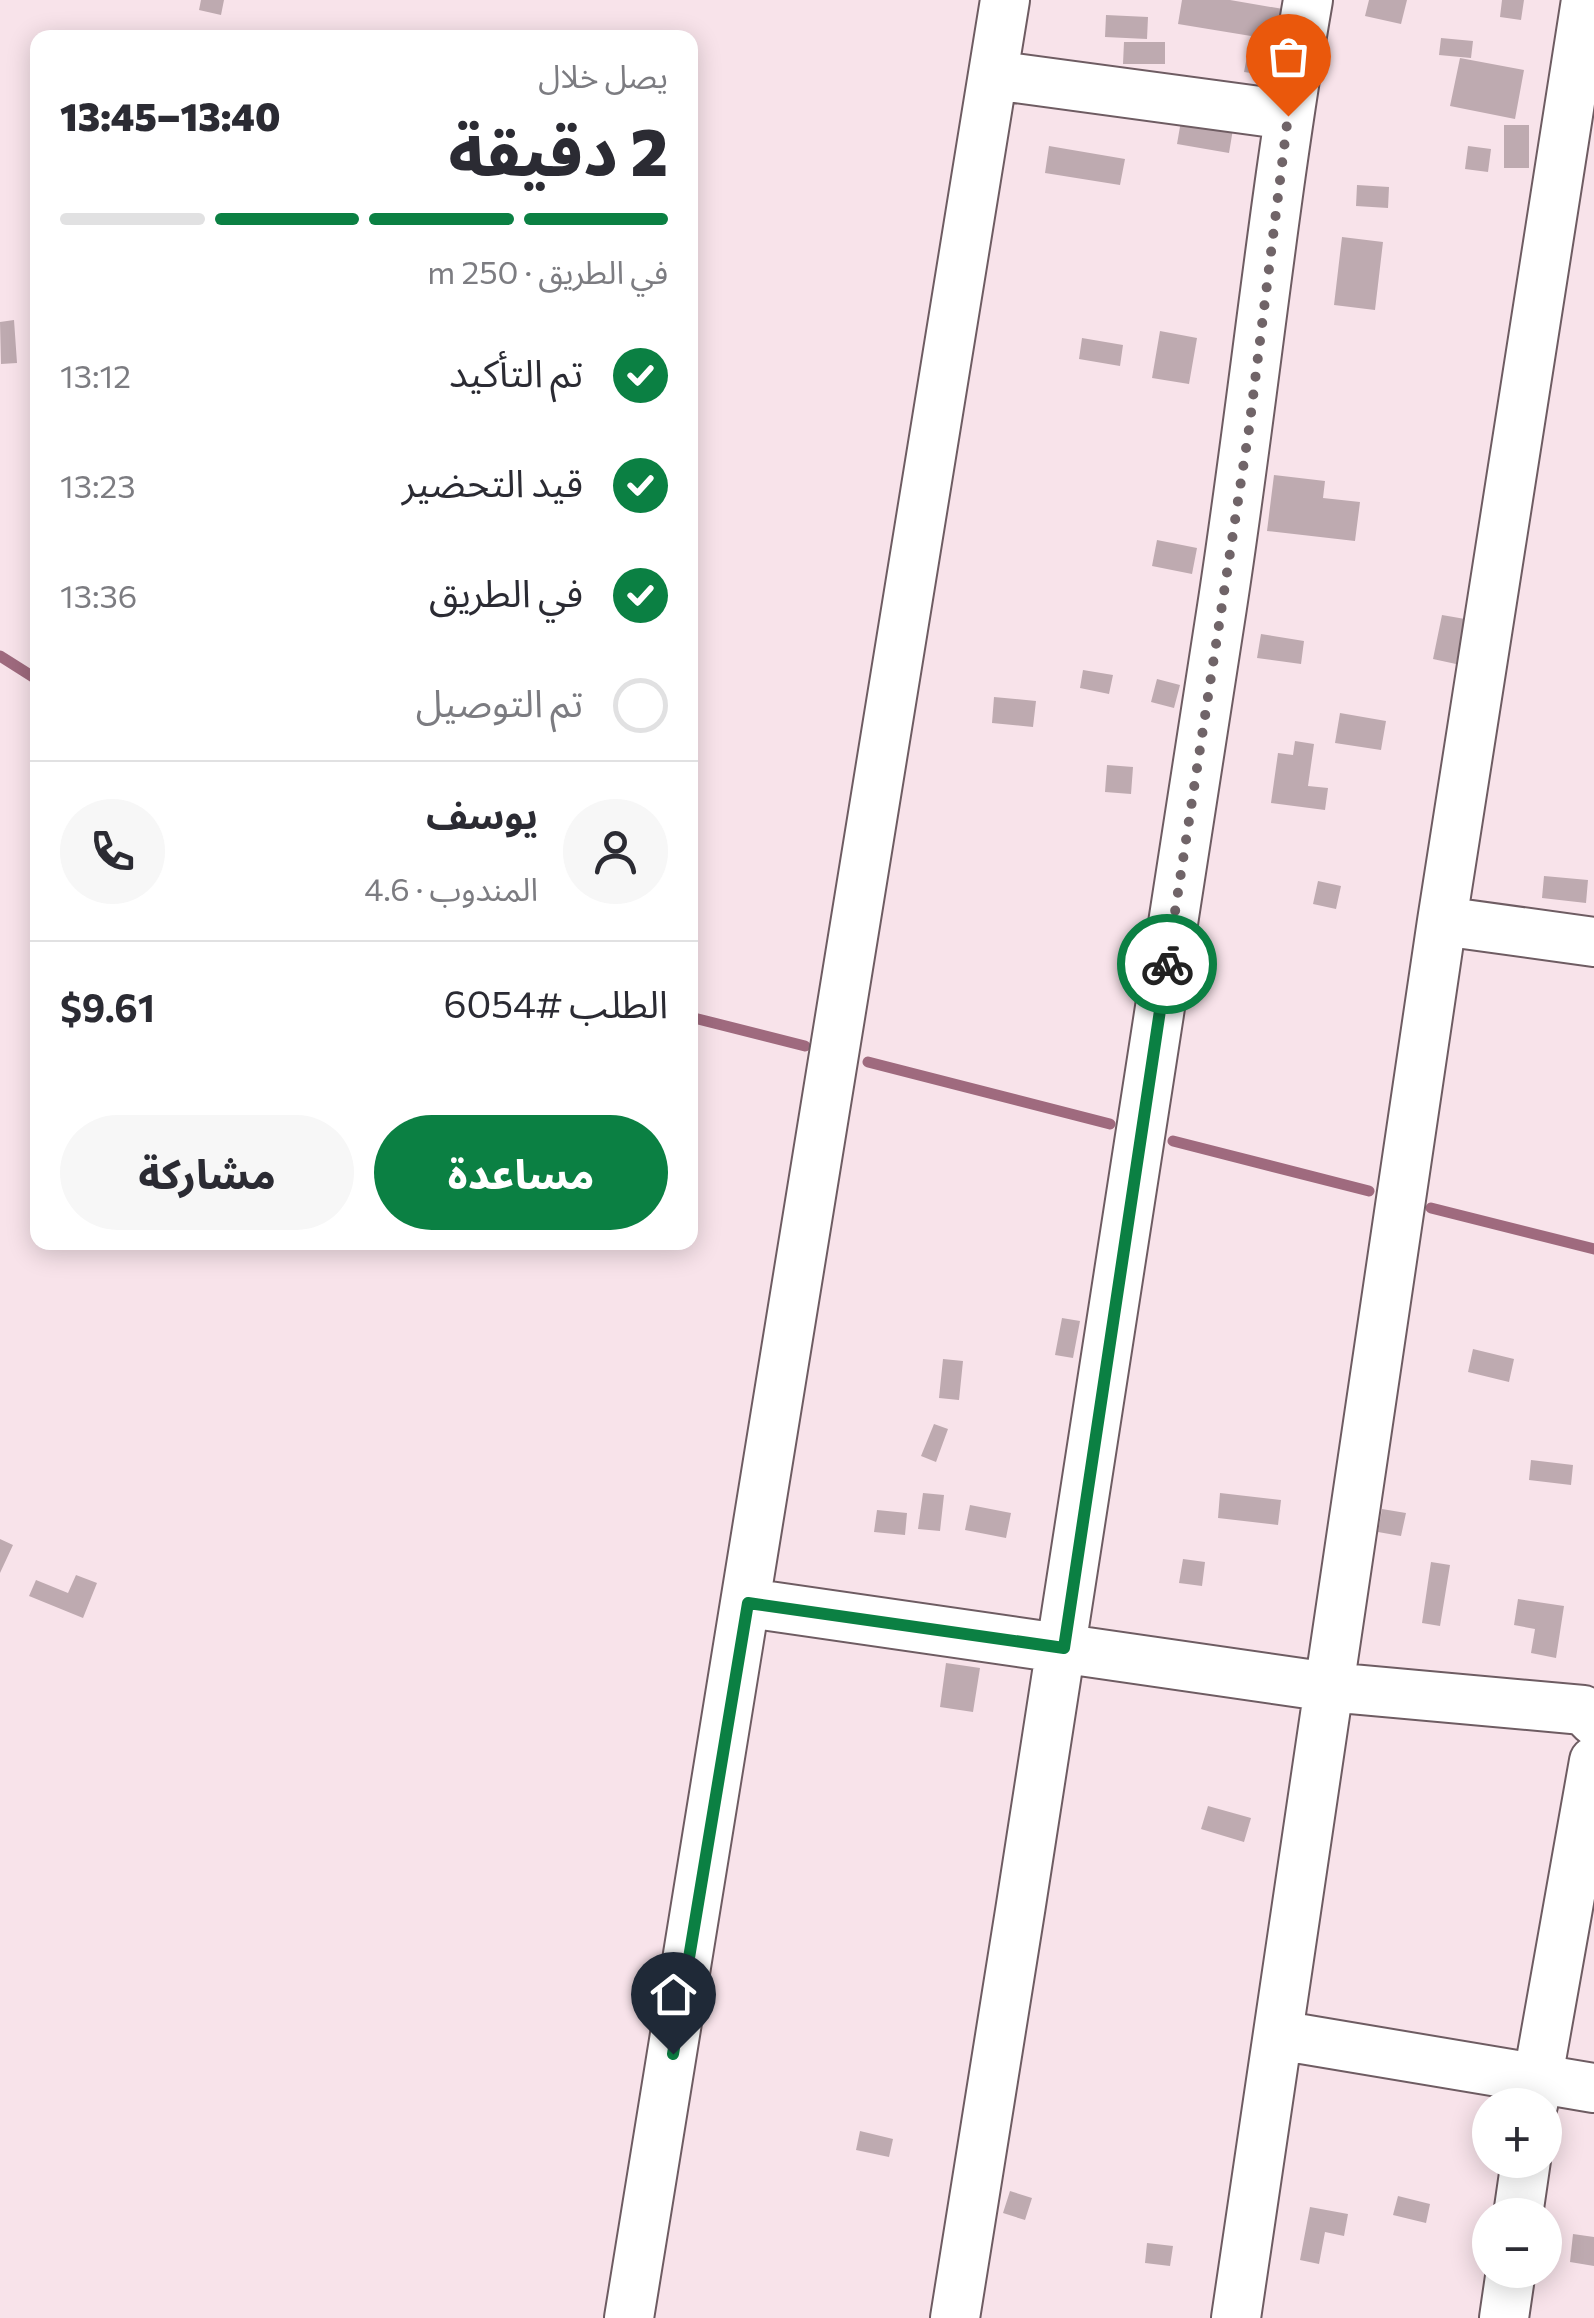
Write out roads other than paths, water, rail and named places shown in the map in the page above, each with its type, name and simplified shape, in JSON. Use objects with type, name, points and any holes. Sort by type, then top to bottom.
[{"type":"street","points":[[629,2318],[748,1603],[1004,0]]},
{"type":"street","points":[[955,2318],[1064,1648],[1249,429],[1288,116],[1308,0]]},
{"type":"street","points":[[1236,2318],[1442,921],[1586,0]]},
{"type":"street","points":[[993,75],[1288,116]]},
{"type":"street","points":[[1442,921],[1594,942]]},
{"type":"street","points":[[748,1603],[1330,1687],[1582,1710],[1594,1721]]},
{"type":"street","points":[[1536,2088],[1594,1761]]},
{"type":"street","points":[[1278,2035],[1517,2088]]},
{"type":"street","points":[[1562,2090],[1594,2088]]},
{"type":"street","points":[[1504,2318],[1508,2288]]},
{"type":"waterway","points":[[0,656],[30,675]]},
{"type":"waterway","points":[[698,1019],[805,1046]]},
{"type":"waterway","points":[[868,1062],[1110,1124]]},
{"type":"waterway","points":[[1173,1141],[1369,1191]]},
{"type":"waterway","points":[[1431,1208],[1594,1249]]}]
